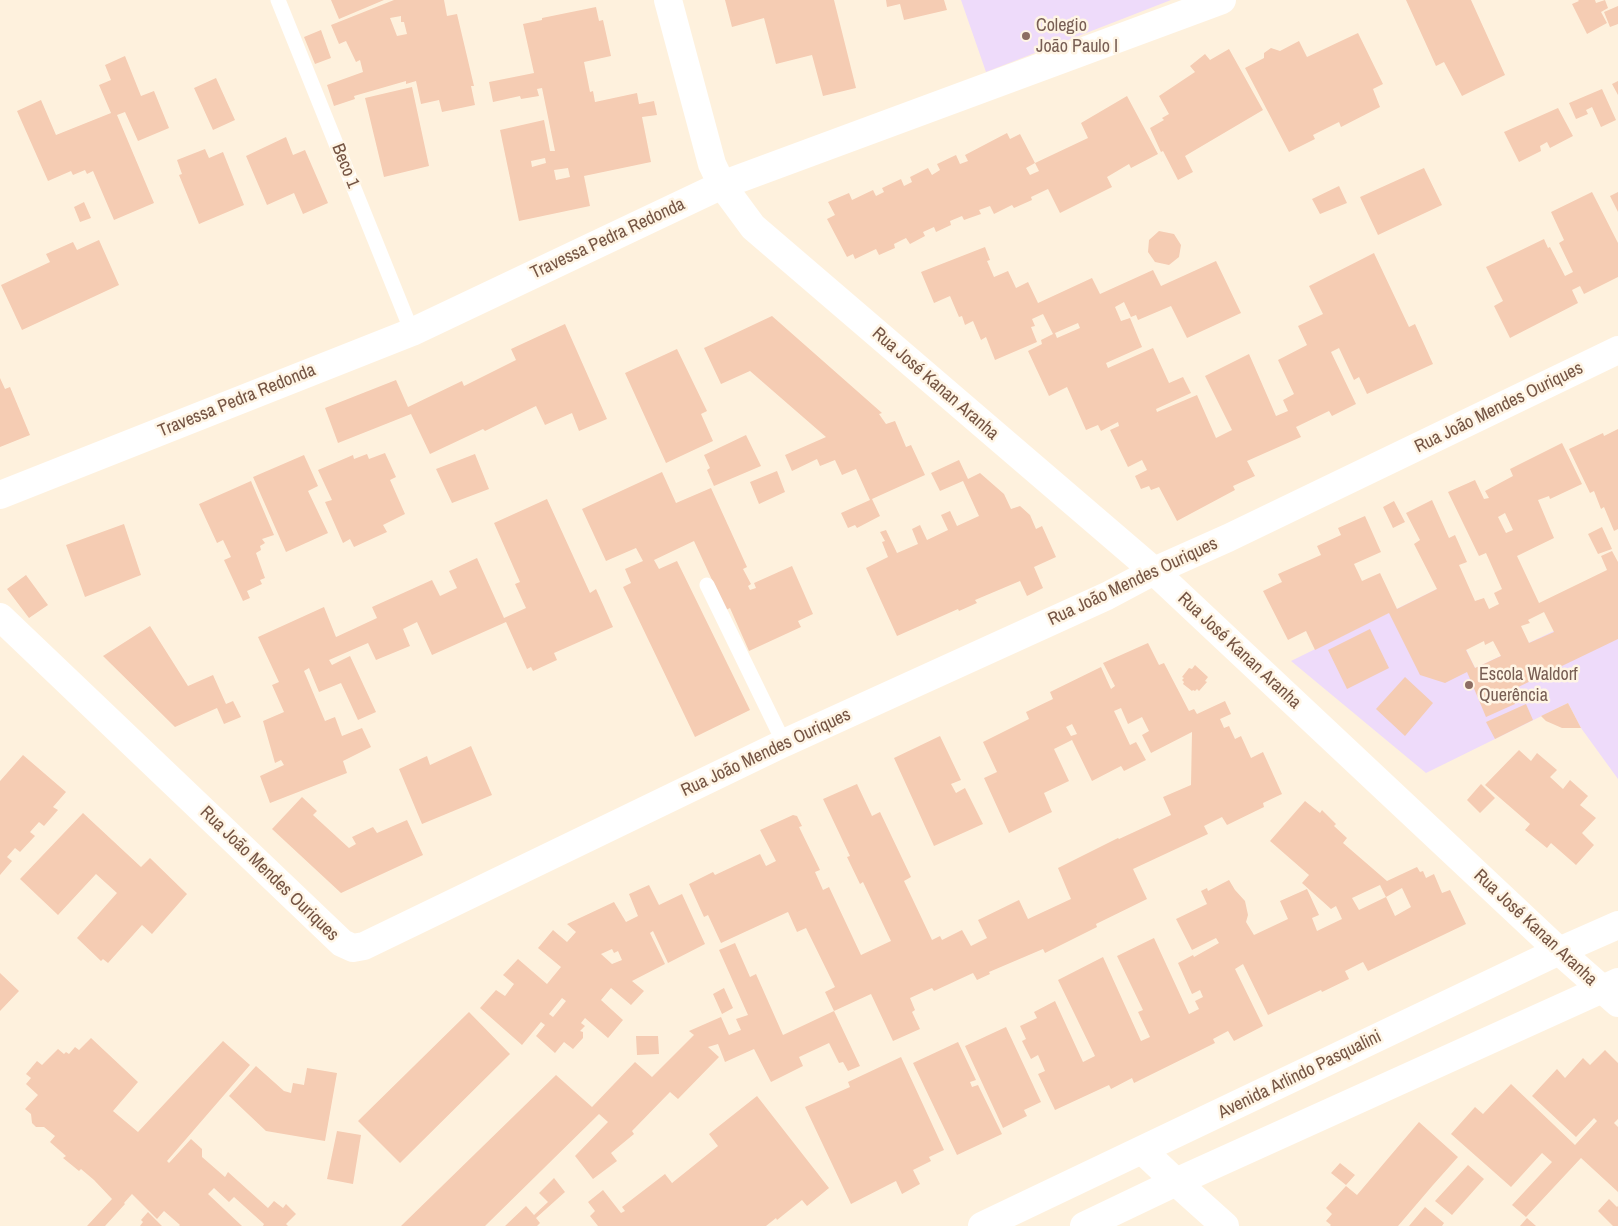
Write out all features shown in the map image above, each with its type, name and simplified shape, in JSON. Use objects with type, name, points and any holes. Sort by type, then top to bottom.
[{"type":"street","name":"Rua José Kanan Aranha","points":[[668,0],[712,164],[722,186],[753,227],[1154,572],[1558,951],[1613,992]]},
{"type":"street","name":"Travessa Pedra Redonda","points":[[0,495],[412,332],[722,186],[1222,0]]},
{"type":"street","name":"Rua João Mendes Ouriques","points":[[0,617],[342,943],[353,948],[364,946],[784,743],[1107,596],[1618,350]]},
{"type":"street","name":"Avenida Arlindo Pasqualini","points":[[982,1226],[1143,1151],[1558,951],[1618,925]]},
{"type":"street","points":[[1084,1226],[1176,1182],[1613,992]]},
{"type":"street","points":[[1143,1151],[1226,1226]]},
{"type":"lane","name":"Beco 1","points":[[278,0],[412,332]]},
{"type":"lane","points":[[707,585],[784,743]]},
{"type":"shaded area","name":"Colegio João Paulo I","points":[[961,0],[1171,0],[986,72]]},
{"type":"shaded area","name":"Escola Waldorf Querência","points":[[1437,589],[1475,668],[1618,601],[1618,779],[1581,728],[1568,703],[1426,773],[1291,661]]},
{"type":"building","points":[[331,0],[384,0],[339,19]]},
{"type":"building","points":[[394,0],[444,0],[447,16],[457,14],[474,86],[471,86],[475,105],[442,112],[439,100],[421,104],[416,81],[406,84],[406,81],[354,96],[355,99],[334,106],[327,85],[363,72],[360,60],[356,62],[346,41],[339,44],[331,25]],"holes":[[[401,16],[401,22],[404,22],[407,34],[397,36],[390,18]]]},
{"type":"building","points":[[725,0],[834,0],[856,88],[823,96],[812,55],[776,64],[764,18],[732,27]]},
{"type":"building","points":[[886,0],[944,0],[947,10],[904,20],[900,4],[887,7]]},
{"type":"building","points":[[1406,0],[1471,0],[1505,75],[1462,96],[1444,62],[1436,66]]},
{"type":"building","points":[[1578,0],[1595,0],[1596,3],[1605,0],[1608,8],[1601,12],[1607,23],[1587,34],[1572,4]]},
{"type":"building","points":[[1618,6],[1618,24],[1610,27],[1604,12]]},
{"type":"building","points":[[596,7],[599,21],[603,20],[611,56],[584,62],[590,92],[593,91],[595,102],[637,93],[639,104],[654,101],[657,115],[642,117],[651,162],[584,176],[590,206],[519,221],[500,130],[544,120],[550,151],[555,151],[542,88],[537,89],[539,96],[521,99],[520,96],[493,102],[489,82],[534,73],[523,24],[542,20],[542,18]],"holes":[[[545,158],[546,163],[532,167],[531,161]],[[568,168],[570,177],[556,180],[554,170]]]},
{"type":"building","points":[[321,30],[331,58],[315,64],[304,37]]},
{"type":"building","points":[[1358,33],[1383,84],[1373,89],[1380,107],[1341,127],[1339,122],[1313,135],[1315,139],[1289,152],[1245,68],[1264,58],[1264,53],[1271,48],[1280,51],[1299,41],[1307,57]]},
{"type":"building","points":[[1229,49],[1263,110],[1185,156],[1193,172],[1178,180],[1163,151],[1161,152],[1150,128],[1164,120],[1162,118],[1169,114],[1159,96],[1195,72],[1190,66],[1205,54],[1210,60]]},
{"type":"building","points":[[125,56],[141,96],[154,91],[169,128],[138,141],[125,112],[117,115],[154,203],[114,220],[93,171],[87,174],[85,170],[73,175],[71,171],[48,181],[17,111],[41,100],[56,135],[111,113],[99,85],[111,80],[105,65]]},
{"type":"building","points":[[216,78],[235,120],[213,130],[194,88]]},
{"type":"building","points":[[1618,81],[1618,95],[1612,84]]},
{"type":"building","points":[[412,87],[429,166],[384,177],[365,98]]},
{"type":"building","points":[[1602,89],[1616,120],[1601,127],[1592,107],[1586,110],[1588,114],[1576,119],[1569,103]]},
{"type":"building","points":[[1127,96],[1158,154],[1131,168],[1129,164],[1107,177],[1112,187],[1060,213],[1048,189],[1031,197],[1032,200],[1014,208],[1012,205],[994,214],[990,206],[979,210],[981,214],[964,220],[962,216],[950,221],[951,225],[936,232],[934,227],[923,232],[925,236],[910,244],[906,238],[894,244],[895,248],[879,255],[876,249],[855,259],[853,254],[847,257],[827,219],[835,215],[828,202],[849,193],[852,200],[873,190],[876,196],[884,192],[882,188],[901,179],[904,186],[912,182],[910,177],[928,168],[932,175],[940,170],[937,164],[956,155],[960,164],[968,161],[965,155],[1007,133],[1010,139],[1020,134],[1035,163],[1088,138],[1081,123]],"holes":[[[1035,163],[1039,171],[1030,175],[1026,168]]]},
{"type":"building","points":[[1558,108],[1573,136],[1550,148],[1547,142],[1540,146],[1541,151],[1519,162],[1504,132]]},
{"type":"building","points":[[286,137],[293,155],[305,150],[328,203],[303,214],[294,193],[267,205],[246,156]]},
{"type":"building","points":[[205,149],[209,158],[223,152],[244,205],[199,224],[179,175],[182,174],[177,160]]},
{"type":"building","points":[[1424,168],[1442,205],[1378,235],[1360,197]]},
{"type":"building","points":[[1339,186],[1347,203],[1320,214],[1312,199]]},
{"type":"building","points":[[1592,192],[1618,243],[1618,277],[1584,294],[1580,286],[1572,290],[1578,303],[1510,338],[1494,306],[1503,301],[1486,267],[1544,239],[1565,276],[1573,272],[1559,243],[1564,240],[1551,212]]},
{"type":"building","points":[[1618,192],[1618,212],[1610,196]]},
{"type":"building","points":[[84,202],[91,218],[80,222],[74,207]]},
{"type":"building","points":[[1159,231],[1174,234],[1181,245],[1179,257],[1169,265],[1155,262],[1148,252],[1149,240]]},
{"type":"building","points":[[99,240],[119,285],[22,330],[1,285],[50,262],[46,254],[73,242],[77,250]]},
{"type":"building","points":[[985,247],[990,260],[987,261],[994,277],[1008,271],[1016,288],[1028,282],[1038,303],[1092,278],[1100,294],[1153,270],[1161,286],[1216,261],[1241,313],[1187,338],[1171,306],[1138,320],[1136,315],[1131,317],[1124,302],[1115,307],[1121,321],[1130,318],[1142,347],[1106,363],[1108,368],[1153,348],[1169,383],[1183,377],[1191,393],[1156,409],[1157,412],[1197,395],[1216,438],[1232,430],[1205,376],[1249,354],[1276,416],[1288,411],[1283,400],[1294,394],[1278,360],[1307,345],[1298,326],[1323,314],[1309,286],[1374,253],[1409,327],[1415,324],[1433,364],[1367,394],[1359,377],[1354,380],[1339,348],[1331,352],[1356,404],[1332,416],[1329,411],[1296,427],[1301,437],[1247,461],[1255,476],[1233,486],[1235,490],[1177,521],[1159,487],[1151,490],[1149,486],[1141,489],[1135,476],[1147,470],[1142,460],[1128,467],[1110,430],[1119,426],[1118,422],[1101,431],[1098,425],[1086,430],[1067,387],[1049,396],[1028,351],[1042,344],[1041,340],[1053,334],[1043,314],[1032,319],[1035,326],[1031,327],[1037,342],[995,360],[986,337],[981,340],[973,321],[965,325],[962,316],[959,317],[950,296],[934,303],[921,272]],"holes":[[[1078,323],[1080,328],[1057,338],[1055,333]]]},
{"type":"building","points":[[772,316],[882,413],[879,414],[886,424],[895,421],[906,447],[911,445],[925,475],[872,499],[880,516],[857,528],[855,525],[848,528],[841,513],[870,500],[856,469],[842,475],[835,460],[820,466],[817,459],[792,471],[785,455],[826,437],[750,371],[721,384],[704,348]]},
{"type":"building","points":[[565,324],[607,419],[579,431],[572,413],[545,425],[536,406],[485,431],[483,429],[430,454],[411,414],[338,443],[325,408],[396,380],[408,407],[462,381],[464,386],[516,360],[511,349]]},
{"type":"building","points":[[677,349],[707,411],[701,414],[713,441],[666,463],[625,373]]},
{"type":"building","points":[[0,378],[5,389],[10,387],[30,435],[0,447]]},
{"type":"building","points":[[1618,429],[1618,529],[1614,531],[1604,507],[1601,509],[1594,491],[1590,493],[1569,449],[1603,433],[1604,436]]},
{"type":"building","points":[[746,435],[761,466],[714,486],[707,470],[710,468],[704,455]]},
{"type":"building","points":[[1562,443],[1582,484],[1550,499],[1549,496],[1538,500],[1554,538],[1517,556],[1539,603],[1607,570],[1601,556],[1612,551],[1618,562],[1618,639],[1510,691],[1515,704],[1486,717],[1467,672],[1445,683],[1420,675],[1389,613],[1315,650],[1306,631],[1288,640],[1263,591],[1282,582],[1278,574],[1321,555],[1317,546],[1341,535],[1338,528],[1365,516],[1381,552],[1354,564],[1362,581],[1380,573],[1397,609],[1437,589],[1414,544],[1420,540],[1406,513],[1432,500],[1449,538],[1455,535],[1467,562],[1459,565],[1475,601],[1484,598],[1489,609],[1499,604],[1494,593],[1502,589],[1486,553],[1479,556],[1448,492],[1475,480],[1484,499],[1489,498],[1485,491],[1513,476],[1510,469]],"holes":[[[1505,513],[1513,530],[1506,533],[1498,517]],[[1544,612],[1554,632],[1529,643],[1521,626],[1530,623],[1528,620]],[[1484,641],[1485,645],[1493,641],[1501,656],[1475,668],[1466,650]]]},
{"type":"building","points":[[385,453],[396,477],[390,480],[405,514],[383,525],[387,532],[354,547],[350,539],[343,543],[325,502],[332,500],[318,470],[353,455],[354,459],[367,454],[369,459]]},
{"type":"building","points":[[475,454],[489,489],[452,503],[436,469]]},
{"type":"building","points":[[304,455],[318,486],[308,491],[328,533],[286,552],[253,477]]},
{"type":"building","points":[[959,460],[968,479],[980,473],[1004,494],[1011,509],[1020,506],[1030,515],[1036,529],[1042,526],[1056,557],[1034,567],[1043,588],[1027,596],[1020,581],[975,600],[977,603],[959,611],[958,609],[897,636],[866,568],[888,557],[882,542],[885,541],[880,532],[886,530],[897,553],[918,544],[912,529],[920,525],[927,540],[948,530],[941,515],[950,511],[957,526],[979,516],[963,481],[940,491],[931,473]]},
{"type":"building","points":[[777,471],[785,492],[759,504],[750,482]]},
{"type":"building","points":[[662,472],[676,503],[711,488],[747,567],[743,569],[751,584],[748,586],[750,590],[756,588],[754,583],[792,566],[813,614],[798,621],[801,627],[749,651],[730,608],[726,610],[694,541],[654,560],[659,569],[677,561],[750,710],[695,737],[623,587],[631,583],[625,569],[643,561],[636,548],[606,561],[582,509]]},
{"type":"building","points":[[251,481],[274,535],[262,539],[265,543],[260,546],[261,550],[256,553],[265,578],[260,580],[262,584],[247,591],[250,598],[243,601],[224,560],[231,557],[223,540],[217,543],[199,504]]},
{"type":"building","points":[[547,499],[590,593],[596,589],[613,627],[554,653],[557,660],[533,671],[531,667],[527,669],[506,622],[432,655],[417,622],[403,629],[410,646],[376,660],[368,643],[329,660],[332,665],[350,656],[376,712],[358,720],[341,683],[319,692],[309,668],[304,671],[325,721],[335,717],[342,736],[362,728],[371,747],[343,761],[347,773],[270,803],[260,776],[284,765],[281,760],[275,763],[263,721],[284,712],[272,685],[279,682],[258,637],[324,607],[336,637],[377,618],[372,607],[432,580],[440,596],[457,588],[449,571],[477,558],[504,618],[526,608],[515,584],[520,582],[494,523]]},
{"type":"building","points":[[1394,501],[1405,522],[1393,528],[1383,507]]},
{"type":"building","points":[[124,524],[141,575],[85,597],[66,545]]},
{"type":"building","points":[[1602,527],[1612,549],[1598,554],[1588,534]]},
{"type":"building","points":[[26,575],[48,605],[29,618],[7,589]]},
{"type":"building","points":[[150,626],[188,686],[213,675],[226,704],[233,701],[241,717],[224,724],[217,708],[175,727],[103,656]]},
{"type":"building","points":[[1370,629],[1389,668],[1347,689],[1328,650]]},
{"type":"building","points":[[1148,643],[1159,665],[1164,663],[1189,711],[1194,709],[1197,714],[1225,701],[1231,714],[1220,719],[1224,728],[1229,726],[1235,739],[1241,736],[1251,758],[1263,752],[1282,794],[1263,803],[1264,807],[1227,825],[1222,817],[1204,826],[1208,834],[1133,869],[1147,899],[1096,924],[1097,927],[1045,953],[1043,949],[989,972],[990,974],[977,980],[973,973],[934,991],[932,988],[910,998],[915,1010],[912,1012],[920,1029],[893,1041],[871,994],[834,1011],[825,992],[835,987],[806,928],[797,932],[788,912],[721,943],[708,915],[704,917],[689,884],[713,872],[715,875],[760,854],[766,866],[776,861],[760,830],[793,815],[797,816],[802,826],[799,827],[820,870],[815,872],[823,890],[829,887],[861,955],[891,941],[863,882],[860,884],[847,857],[850,856],[823,799],[857,784],[872,816],[880,812],[911,877],[904,881],[932,940],[940,936],[942,940],[962,930],[971,946],[987,938],[978,920],[1019,900],[1028,919],[1071,899],[1058,868],[1118,838],[1171,815],[1163,797],[1191,785],[1192,732],[1151,753],[1142,735],[1149,731],[1142,717],[1128,724],[1121,708],[1114,711],[1130,745],[1136,742],[1146,760],[1124,771],[1121,766],[1092,781],[1072,740],[1054,749],[1069,781],[1044,793],[1052,812],[1009,833],[984,778],[997,772],[983,742],[1029,719],[1026,712],[1053,699],[1050,692],[1101,667],[1111,689],[1115,686],[1103,663]],"holes":[[[1072,724],[1077,734],[1071,736],[1066,727]]]},
{"type":"building","points":[[1195,665],[1208,677],[1205,681],[1207,682],[1199,691],[1197,689],[1192,691],[1183,684],[1182,680],[1184,678],[1182,677],[1189,668],[1192,669]]},
{"type":"building","points":[[1405,677],[1433,703],[1405,736],[1376,709]]},
{"type":"building","points":[[1568,703],[1581,728],[1562,728],[1546,721],[1541,716]]},
{"type":"building","points":[[1526,704],[1533,720],[1495,739],[1486,722]]},
{"type":"building","points":[[940,736],[961,780],[951,784],[956,793],[965,788],[983,824],[934,846],[894,758]]},
{"type":"building","points":[[471,746],[492,795],[422,824],[399,769],[427,756],[430,765]]},
{"type":"building","points":[[1519,750],[1531,761],[1537,753],[1557,770],[1550,777],[1563,789],[1570,780],[1588,796],[1580,805],[1596,818],[1582,833],[1594,845],[1576,865],[1551,843],[1547,848],[1525,830],[1530,824],[1485,785]]},
{"type":"building","points":[[23,755],[66,792],[53,807],[58,810],[44,826],[39,822],[30,832],[35,836],[20,852],[15,848],[7,857],[12,861],[0,875],[0,781]]},
{"type":"building","points":[[1481,784],[1495,798],[1480,813],[1467,800]]},
{"type":"building","points":[[302,797],[317,811],[313,815],[349,848],[356,844],[352,837],[373,827],[377,833],[407,820],[423,855],[341,893],[272,829]]},
{"type":"building","points":[[1305,801],[1320,813],[1322,810],[1336,824],[1334,826],[1347,838],[1343,843],[1387,881],[1417,867],[1420,872],[1423,871],[1426,878],[1434,874],[1442,893],[1450,890],[1466,924],[1368,971],[1363,962],[1345,971],[1349,979],[1268,1015],[1243,964],[1235,969],[1263,1026],[1234,1041],[1228,1031],[1213,1039],[1215,1043],[1134,1083],[1132,1078],[1111,1089],[1109,1085],[1055,1110],[1038,1074],[1045,1071],[1038,1055],[1031,1059],[1022,1041],[1026,1039],[1020,1026],[1037,1018],[1034,1012],[1055,1001],[1083,1062],[1095,1056],[1058,980],[1103,957],[1141,1041],[1150,1037],[1138,1012],[1143,1010],[1117,956],[1154,938],[1189,1014],[1199,1009],[1195,1001],[1203,997],[1200,990],[1192,994],[1178,963],[1193,955],[1194,957],[1219,943],[1216,938],[1192,950],[1176,919],[1207,904],[1201,891],[1207,888],[1208,891],[1229,880],[1245,901],[1248,915],[1246,922],[1254,935],[1288,919],[1280,901],[1307,889],[1319,915],[1312,918],[1317,931],[1342,919],[1336,906],[1331,909],[1302,883],[1309,875],[1270,841]],"holes":[[[1380,885],[1386,897],[1359,910],[1352,898]],[[1402,888],[1411,907],[1395,916],[1386,897]]]},
{"type":"building","points":[[83,813],[141,867],[150,858],[187,894],[152,934],[142,925],[108,963],[103,959],[101,961],[77,938],[117,893],[96,874],[58,915],[20,879]]},
{"type":"building","points":[[649,885],[659,905],[682,894],[705,944],[668,963],[653,931],[650,933],[665,964],[632,981],[644,991],[631,1005],[611,988],[601,1000],[623,1020],[608,1038],[585,1018],[581,1023],[585,1026],[580,1031],[583,1032],[583,1038],[573,1049],[564,1042],[555,1053],[536,1036],[545,1025],[541,1022],[522,1045],[480,1008],[496,990],[505,996],[514,984],[503,975],[518,959],[547,984],[561,967],[538,948],[553,930],[567,942],[576,932],[567,924],[614,902],[626,922],[638,916],[629,894]],"holes":[[[612,949],[614,953],[618,951],[622,960],[612,964],[601,954]],[[562,998],[566,1001],[553,1017],[549,1014]]]},
{"type":"building","points":[[735,943],[750,977],[756,974],[783,1035],[834,1011],[860,1066],[848,1071],[843,1062],[839,1063],[829,1043],[799,1057],[803,1066],[771,1082],[754,1049],[725,1062],[718,1044],[708,1047],[719,1057],[678,1099],[670,1092],[632,1131],[634,1134],[611,1153],[617,1161],[593,1179],[575,1156],[608,1122],[599,1114],[485,1226],[401,1226],[556,1075],[592,1107],[635,1062],[652,1077],[694,1035],[689,1031],[721,1017],[729,1035],[741,1030],[736,1019],[748,1015],[719,950]]},
{"type":"building","points":[[0,973],[19,991],[0,1011]]},
{"type":"building","points":[[724,988],[733,1008],[722,1014],[713,994]]},
{"type":"building","points":[[469,1012],[510,1054],[400,1163],[358,1121]]},
{"type":"building","points":[[1006,1027],[1041,1102],[1024,1110],[1027,1116],[1003,1128],[965,1046]]},
{"type":"building","points":[[636,1036],[658,1036],[659,1054],[637,1055]]},
{"type":"building","points":[[91,1038],[138,1082],[113,1111],[138,1132],[223,1041],[250,1065],[167,1161],[169,1163],[191,1139],[202,1149],[202,1157],[225,1177],[228,1172],[268,1208],[274,1201],[283,1208],[286,1204],[296,1214],[286,1224],[288,1226],[263,1226],[264,1224],[234,1197],[229,1202],[214,1188],[208,1194],[242,1226],[179,1226],[164,1211],[157,1219],[132,1194],[105,1226],[87,1226],[112,1199],[81,1169],[79,1171],[63,1158],[66,1156],[50,1142],[55,1136],[44,1127],[36,1127],[32,1123],[31,1114],[25,1109],[38,1095],[26,1084],[31,1078],[26,1074],[37,1061],[42,1065],[58,1049],[64,1054],[66,1052],[69,1054],[75,1047],[79,1050]]},
{"type":"building","points":[[958,1042],[976,1080],[970,1082],[972,1087],[978,1085],[1002,1134],[957,1155],[913,1063]]},
{"type":"building","points":[[1605,1050],[1618,1063],[1618,1119],[1614,1123],[1618,1127],[1618,1192],[1581,1158],[1526,1217],[1512,1205],[1552,1162],[1542,1153],[1511,1187],[1451,1134],[1475,1107],[1483,1114],[1511,1084],[1575,1145],[1597,1121],[1594,1118],[1576,1137],[1532,1096],[1557,1069],[1565,1078],[1583,1058],[1590,1065]]},
{"type":"building","points":[[901,1057],[944,1150],[929,1157],[931,1161],[913,1170],[920,1184],[902,1194],[896,1181],[851,1204],[805,1107],[850,1087],[848,1082]]},
{"type":"building","points":[[256,1066],[284,1091],[291,1093],[293,1083],[304,1085],[307,1068],[337,1073],[325,1141],[266,1131],[229,1096]]},
{"type":"building","points":[[757,1096],[829,1188],[807,1206],[802,1200],[777,1220],[776,1218],[766,1226],[598,1226],[590,1216],[595,1211],[588,1202],[603,1190],[621,1213],[625,1211],[622,1207],[665,1174],[672,1183],[718,1146],[709,1134]]},
{"type":"building","points":[[1419,1122],[1458,1157],[1398,1226],[1330,1226],[1326,1221],[1332,1214],[1326,1208],[1346,1186],[1357,1195]]},
{"type":"building","points":[[337,1131],[361,1135],[353,1184],[327,1179]]},
{"type":"building","points":[[1340,1163],[1355,1175],[1346,1185],[1331,1173]]},
{"type":"building","points":[[1468,1165],[1484,1179],[1452,1215],[1435,1201]]},
{"type":"building","points":[[554,1178],[565,1192],[536,1218],[540,1223],[537,1226],[505,1226],[526,1206],[534,1215],[548,1202],[539,1193]]},
{"type":"building","points":[[1609,1199],[1618,1206],[1618,1226],[1613,1226],[1598,1211]]},
{"type":"building","points":[[1425,1207],[1444,1223],[1442,1226],[1409,1226]]},
{"type":"building","points":[[148,1212],[162,1226],[140,1226],[143,1222],[141,1220]]},
{"type":"building","points":[[1527,1218],[1536,1226],[1520,1226]]},
{"type":"place","name":"Colegio João Paulo I","points":[[1026,36]]},
{"type":"place","name":"Escola Waldorf Querência","points":[[1469,685]]}]
